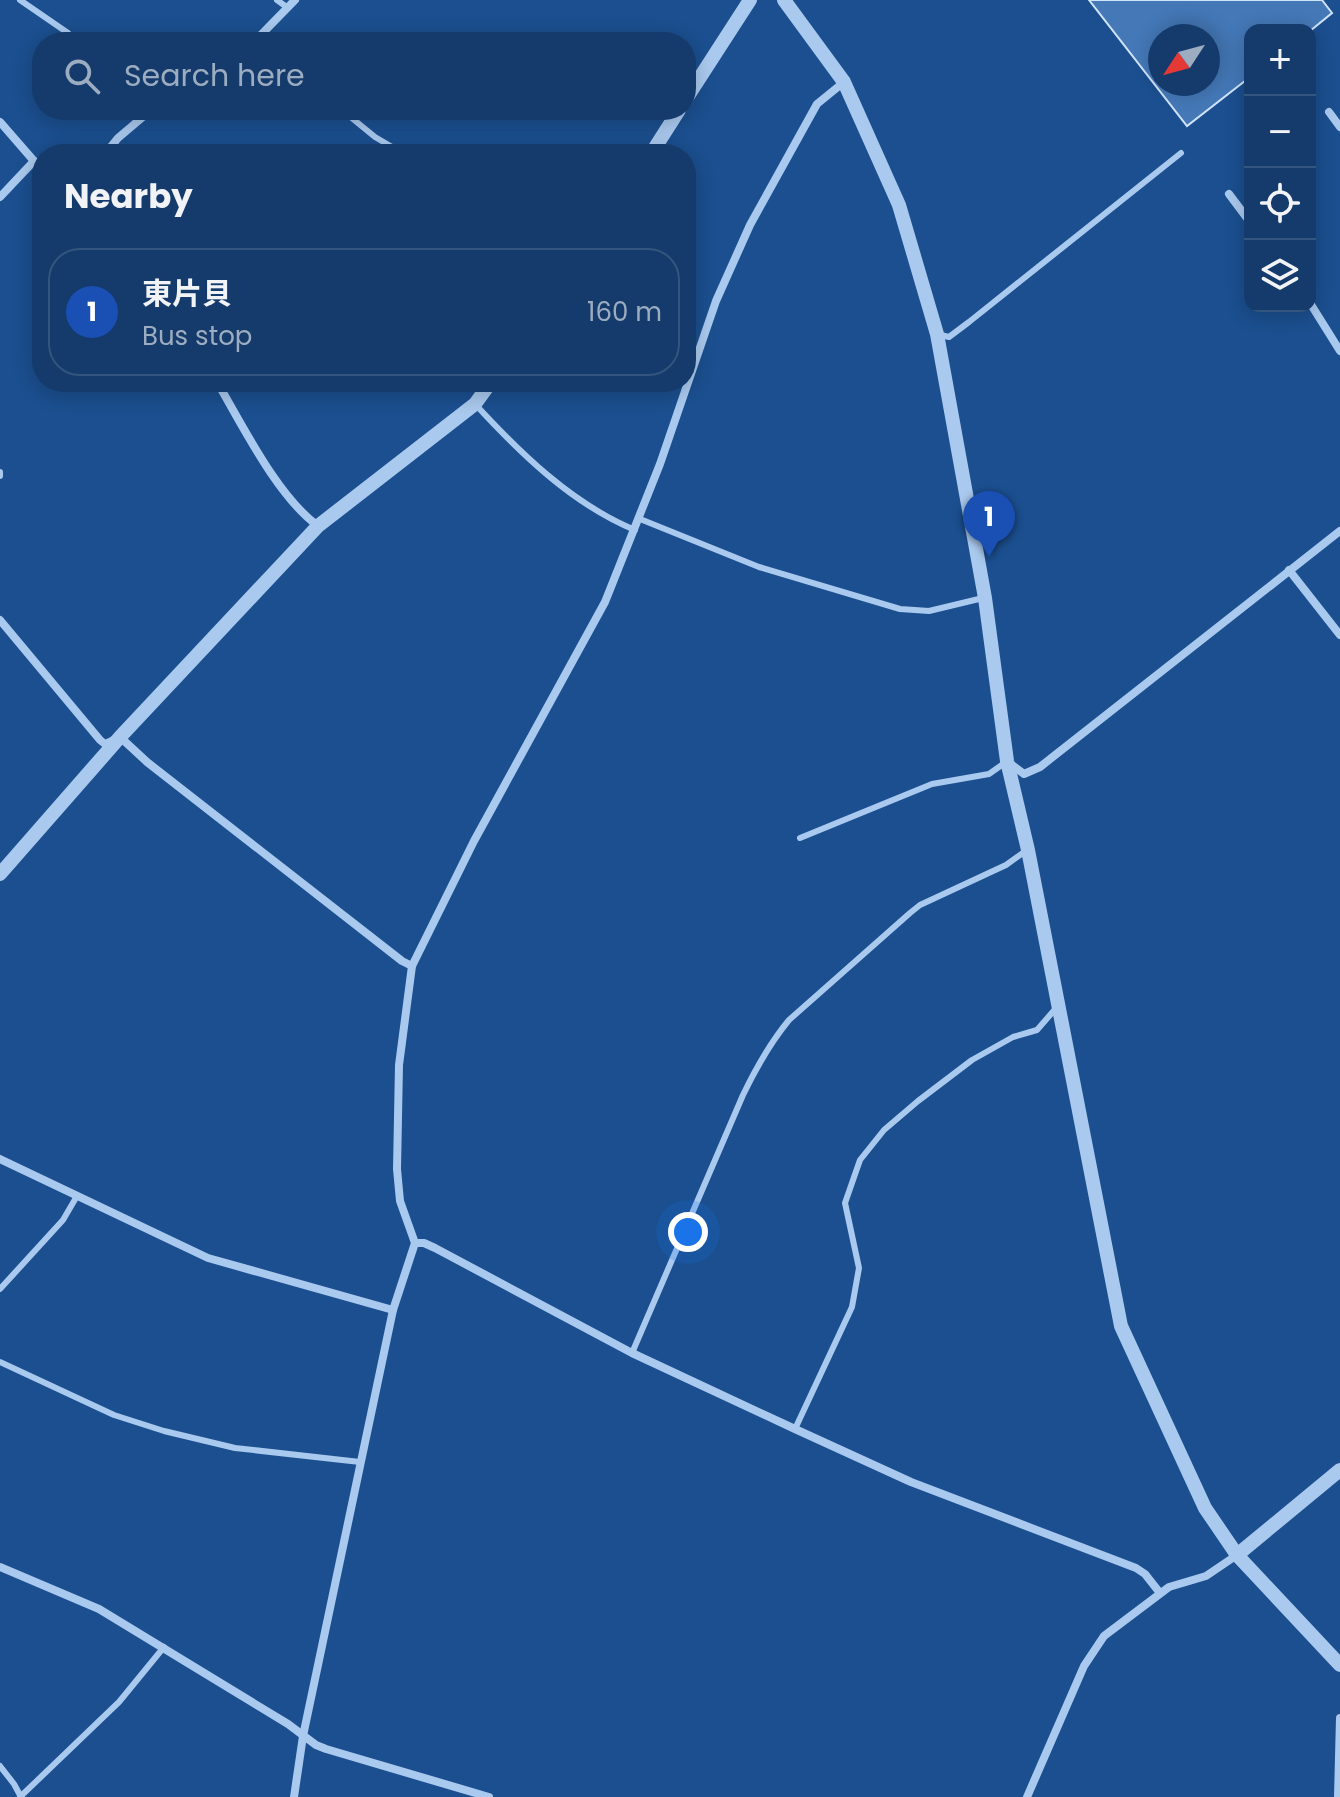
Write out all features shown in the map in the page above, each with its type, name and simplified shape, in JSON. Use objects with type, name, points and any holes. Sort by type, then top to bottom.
[{"type":"street","points":[[266,32],[295,0]]},
{"type":"street","points":[[696,84],[750,0]]},
{"type":"street","points":[[784,0],[844,82],[899,205],[937,334],[985,598],[1007,761],[1028,850],[1121,1326],[1205,1508],[1237,1555],[1340,1665]]},
{"type":"street","points":[[696,358],[716,301],[750,225],[817,104],[844,82]]},
{"type":"street","points":[[1329,112],[1340,127]]},
{"type":"street","points":[[113,144],[139,120]]},
{"type":"street","points":[[657,144],[673,120]]},
{"type":"street","points":[[0,122],[32,157]]},
{"type":"street","points":[[0,197],[32,169]]},
{"type":"street","points":[[1229,194],[1244,214]]},
{"type":"street","points":[[1316,312],[1340,351]]},
{"type":"street","points":[[223,392],[256,449],[300,513],[318,526]]},
{"type":"street","points":[[0,874],[120,737],[318,526],[475,404],[484,392]]},
{"type":"street","points":[[294,1797],[303,1736],[393,1310],[415,1243],[400,1201],[397,1169],[399,1065],[412,966],[474,841],[592,629],[640,519],[684,392]]},
{"type":"street","points":[[1007,761],[1024,774],[1040,767],[1340,531]]},
{"type":"street","points":[[1289,570],[1340,635]]},
{"type":"street","points":[[0,620],[100,740],[105,744],[120,737]]},
{"type":"street","points":[[120,737],[171,781],[412,966]]},
{"type":"street","points":[[0,1159],[217,1261],[393,1310]]},
{"type":"street","points":[[415,1243],[435,1248],[632,1353],[911,1482],[1136,1568],[1160,1593]]},
{"type":"street","points":[[1027,1797],[1089,1656],[1113,1628],[1169,1587],[1206,1576],[1237,1555],[1340,1470]]},
{"type":"street","points":[[0,1567],[78,1599],[164,1647],[326,1749],[489,1797]]},
{"type":"street","points":[[1338,1797],[1340,1718]]},
{"type":"lane","points":[[20,0],[67,32]]},
{"type":"lane","points":[[277,0],[288,8]]},
{"type":"lane","points":[[354,120],[387,144]]},
{"type":"lane","points":[[937,334],[949,337],[1181,153]]},
{"type":"lane","points":[[475,404],[560,485],[635,530]]},
{"type":"lane","points":[[640,519],[759,567],[900,609],[929,611],[985,598]]},
{"type":"lane","points":[[800,838],[932,784],[989,774],[1007,761]]},
{"type":"lane","points":[[632,1353],[743,1095],[759,1061],[778,1033],[920,905],[1006,865],[1028,850]]},
{"type":"lane","points":[[795,1429],[852,1307],[859,1268],[845,1203],[860,1160],[884,1130],[918,1101],[972,1060],[1013,1037],[1037,1030],[1058,1006]]},
{"type":"lane","points":[[0,1289],[63,1220],[77,1196]]},
{"type":"lane","points":[[0,1362],[114,1415],[164,1431],[235,1448],[360,1462]]},
{"type":"lane","points":[[0,1766],[20,1797],[119,1702],[164,1647]]},
{"type":"building","points":[[1089,0],[1322,0],[1332,13],[1316,26],[1244,24],[1244,82],[1187,126],[1164,96],[1220,96],[1220,24],[1148,24],[1148,76]]},
{"type":"place","name":"東片貝","points":[[989,557]]}]
